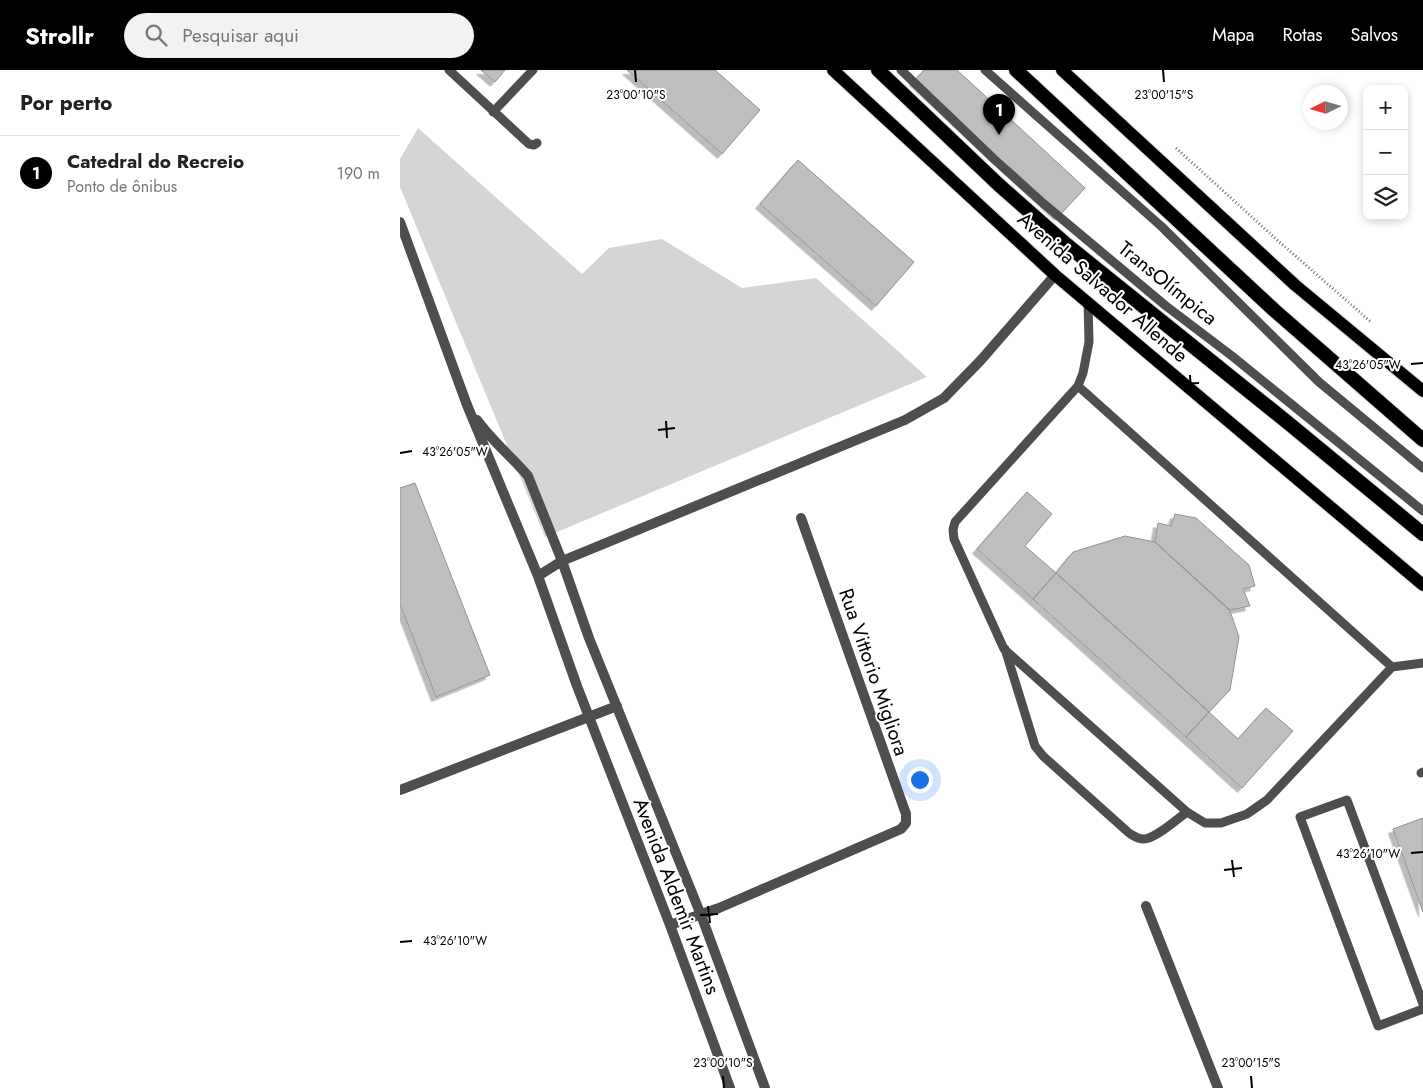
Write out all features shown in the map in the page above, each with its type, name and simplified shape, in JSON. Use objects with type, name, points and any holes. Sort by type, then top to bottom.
[{"type":"highway","name":"Avenida Salvador Allende","points":[[878,70],[1066,245],[1423,534]]},
{"type":"highway","points":[[1016,70],[1274,310],[1423,440]]},
{"type":"main road","name":"Avenida Salvador Allende","points":[[833,70],[1055,275],[1423,585]]},
{"type":"main road","points":[[1062,70],[1295,285],[1423,391]]},
{"type":"street","points":[[400,222],[466,405]]},
{"type":"street","points":[[538,576],[562,561],[905,420],[944,398],[981,360],[1055,275]]},
{"type":"street","name":"Avenida Aldemir Martins","points":[[466,405],[482,427],[528,476],[562,561],[589,638],[701,915],[764,1088]]},
{"type":"street","name":"Avenida Aldemir Martins","points":[[466,405],[538,576],[564,650],[670,925],[730,1088]]},
{"type":"street","name":"Rua Vittorio Migliora","points":[[701,915],[901,830],[906,823],[906,814],[801,518]]},
{"type":"street","points":[[400,790],[617,706]]},
{"type":"street","points":[[1146,906],[1218,1088]]},
{"type":"street","points":[[670,925],[701,915]]},
{"type":"lane","points":[[449,70],[529,144],[534,145],[537,143]]},
{"type":"lane","points":[[493,112],[533,70]]},
{"type":"lane","name":"TransOlímpica","points":[[902,70],[995,160],[1044,204],[1166,306],[1232,356],[1423,511]]},
{"type":"lane","name":"TransOlímpica","points":[[985,70],[1162,226],[1319,382],[1423,468]]},
{"type":"lane","points":[[1088,303],[1089,342],[1083,373],[1078,386],[955,522],[953,530],[954,539],[1004,649],[1035,746],[1043,756],[1137,838],[1145,840],[1152,837],[1186,812]]},
{"type":"lane","points":[[1078,386],[1392,668]]},
{"type":"lane","points":[[1004,649],[1186,812],[1205,823],[1221,823],[1247,814],[1266,800],[1392,668],[1423,663]]},
{"type":"lane","points":[[1423,1004],[1347,800],[1300,817],[1378,1026],[1423,1009]]},
{"type":"path","points":[[1169,142],[1371,322]]},
{"type":"shaded area","points":[[418,128],[582,274],[609,248],[662,239],[742,288],[816,278],[927,377],[545,537],[400,187],[400,159]]},
{"type":"building","points":[[481,70],[505,70],[495,82]]},
{"type":"building","points":[[627,70],[715,70],[760,110],[722,154]]},
{"type":"building","points":[[924,70],[957,70],[1085,188],[1059,216],[914,81]]},
{"type":"building","points":[[798,160],[914,262],[876,306],[760,204]]},
{"type":"building","points":[[415,483],[490,675],[436,697],[400,604],[400,488]]},
{"type":"building","points":[[1027,492],[1052,514],[1025,546],[1056,573],[1033,599],[977,549]]},
{"type":"building","points":[[1175,514],[1196,518],[1249,565],[1255,586],[1243,589],[1250,606],[1230,610],[1155,542],[1158,523],[1171,526]]},
{"type":"building","points":[[1125,536],[1155,542],[1230,611],[1239,637],[1230,690],[1209,712],[1056,573],[1073,552]]},
{"type":"building","points":[[1056,573],[1209,712],[1186,737],[1033,599]]},
{"type":"building","points":[[1266,708],[1293,731],[1242,788],[1186,737],[1209,712],[1238,739]]},
{"type":"building","points":[[1423,818],[1423,912],[1393,829]]},
{"type":"place","name":"Catedral do Recreio","points":[[999,135]]}]
